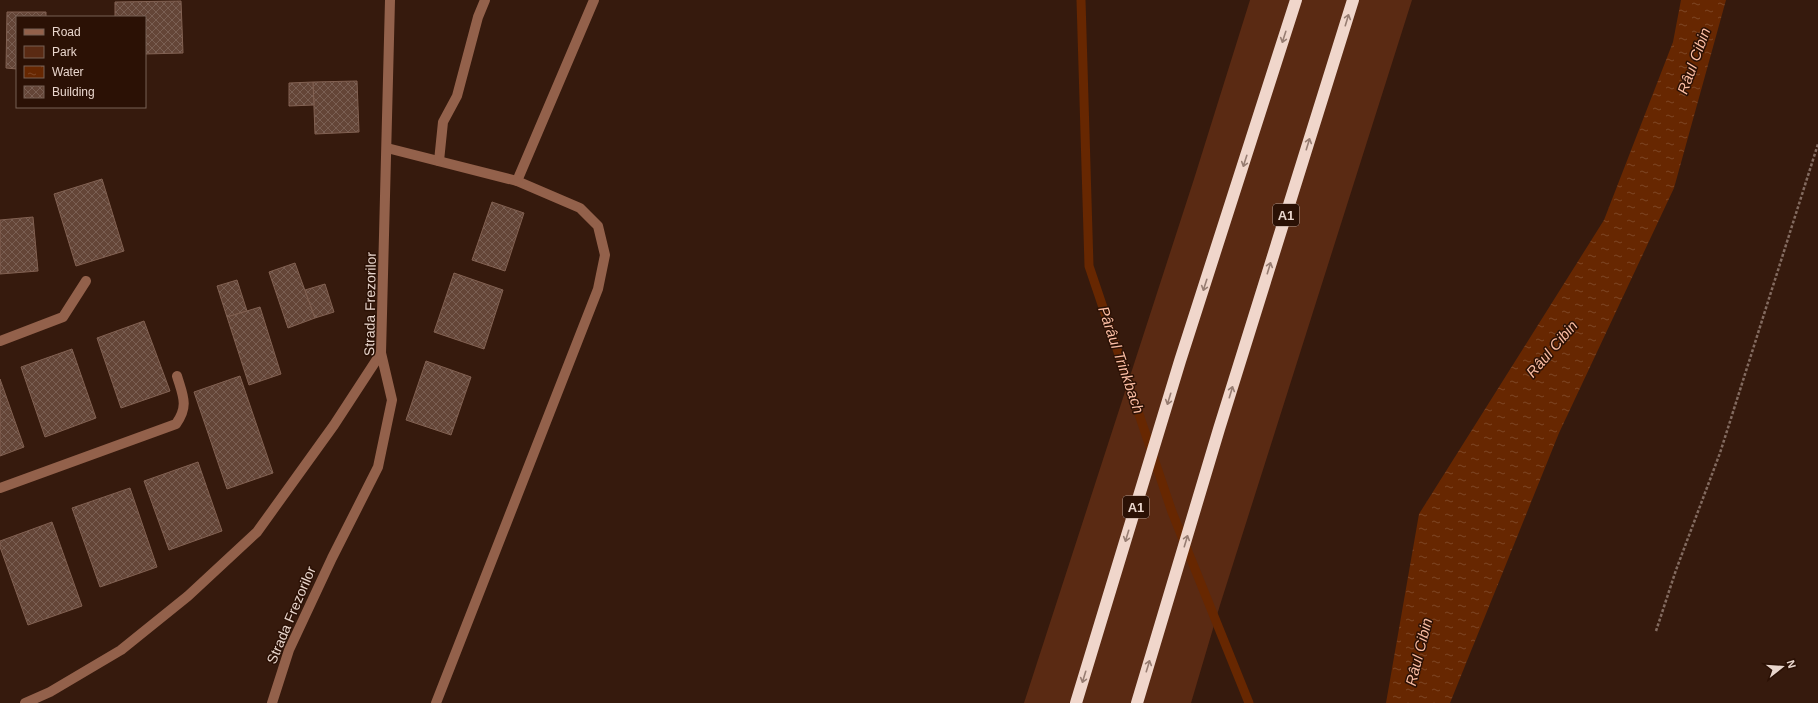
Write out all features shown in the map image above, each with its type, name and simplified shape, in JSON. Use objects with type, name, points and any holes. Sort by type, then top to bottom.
[{"type":"highway","name":"A1","points":[[1076,703],[1180,361],[1296,0]]},
{"type":"highway","name":"A1","points":[[1137,703],[1219,430],[1353,0]]},
{"type":"street","name":"Strada Frezorilor","points":[[272,703],[289,650],[332,558],[378,467],[392,400],[381,353],[390,0]]},
{"type":"street","points":[[439,161],[443,122],[457,96],[478,17],[485,0]]},
{"type":"street","points":[[518,181],[594,0]]},
{"type":"street","points":[[387,148],[518,181],[580,208],[598,226],[605,255],[598,289],[436,703]]},
{"type":"street","points":[[0,341],[63,317],[86,281]]},
{"type":"street","points":[[25,703],[50,692],[121,650],[188,596],[257,532],[334,425],[381,353]]},
{"type":"street","points":[[0,488],[176,424],[183,414],[184,401],[177,376]]},
{"type":"path","points":[[1656,631],[1676,570],[1720,453],[1818,144]]},
{"type":"green space","points":[[1250,0],[1412,0],[1220,605],[1191,703],[1024,703],[1194,179]]},
{"type":"water","name":"Râul Cibin","points":[[1681,0],[1726,0],[1674,188],[1559,433],[1450,703],[1386,703],[1419,514],[1604,220],[1673,42]]},
{"type":"building","points":[[181,1],[183,53],[146,54],[146,16],[115,16],[115,2]]},
{"type":"building","points":[[7,12],[46,12],[46,16],[16,16],[16,69],[6,68]]},
{"type":"building","points":[[357,81],[359,132],[315,134],[313,82]]},
{"type":"building","points":[[313,82],[314,105],[289,106],[289,83]]},
{"type":"building","points":[[102,179],[124,251],[76,266],[54,194]]},
{"type":"building","points":[[492,202],[524,213],[505,271],[472,260]]},
{"type":"building","points":[[33,217],[38,271],[0,274],[0,220]]},
{"type":"building","points":[[295,263],[315,318],[288,328],[269,272]]},
{"type":"building","points":[[454,273],[503,290],[484,349],[434,332]]},
{"type":"building","points":[[237,280],[247,311],[227,317],[217,286]]},
{"type":"building","points":[[325,284],[334,312],[315,318],[305,290]]},
{"type":"building","points":[[260,307],[281,374],[249,385],[227,317]]},
{"type":"building","points":[[144,321],[170,391],[121,408],[97,338]]},
{"type":"building","points":[[72,349],[96,418],[45,437],[21,367]]},
{"type":"building","points":[[426,361],[471,377],[451,435],[406,420]]},
{"type":"building","points":[[240,376],[273,473],[227,489],[194,392]]},
{"type":"building","points":[[0,379],[24,447],[0,456]]},
{"type":"building","points":[[198,462],[222,531],[169,550],[144,481]]},
{"type":"building","points":[[130,488],[157,567],[100,587],[72,508]]},
{"type":"building","points":[[52,522],[82,606],[28,625],[0,547],[0,541]]},
{"type":"waterway","name":"Pârâul Trinkbach","points":[[1081,0],[1089,266],[1172,512],[1249,703]]}]
